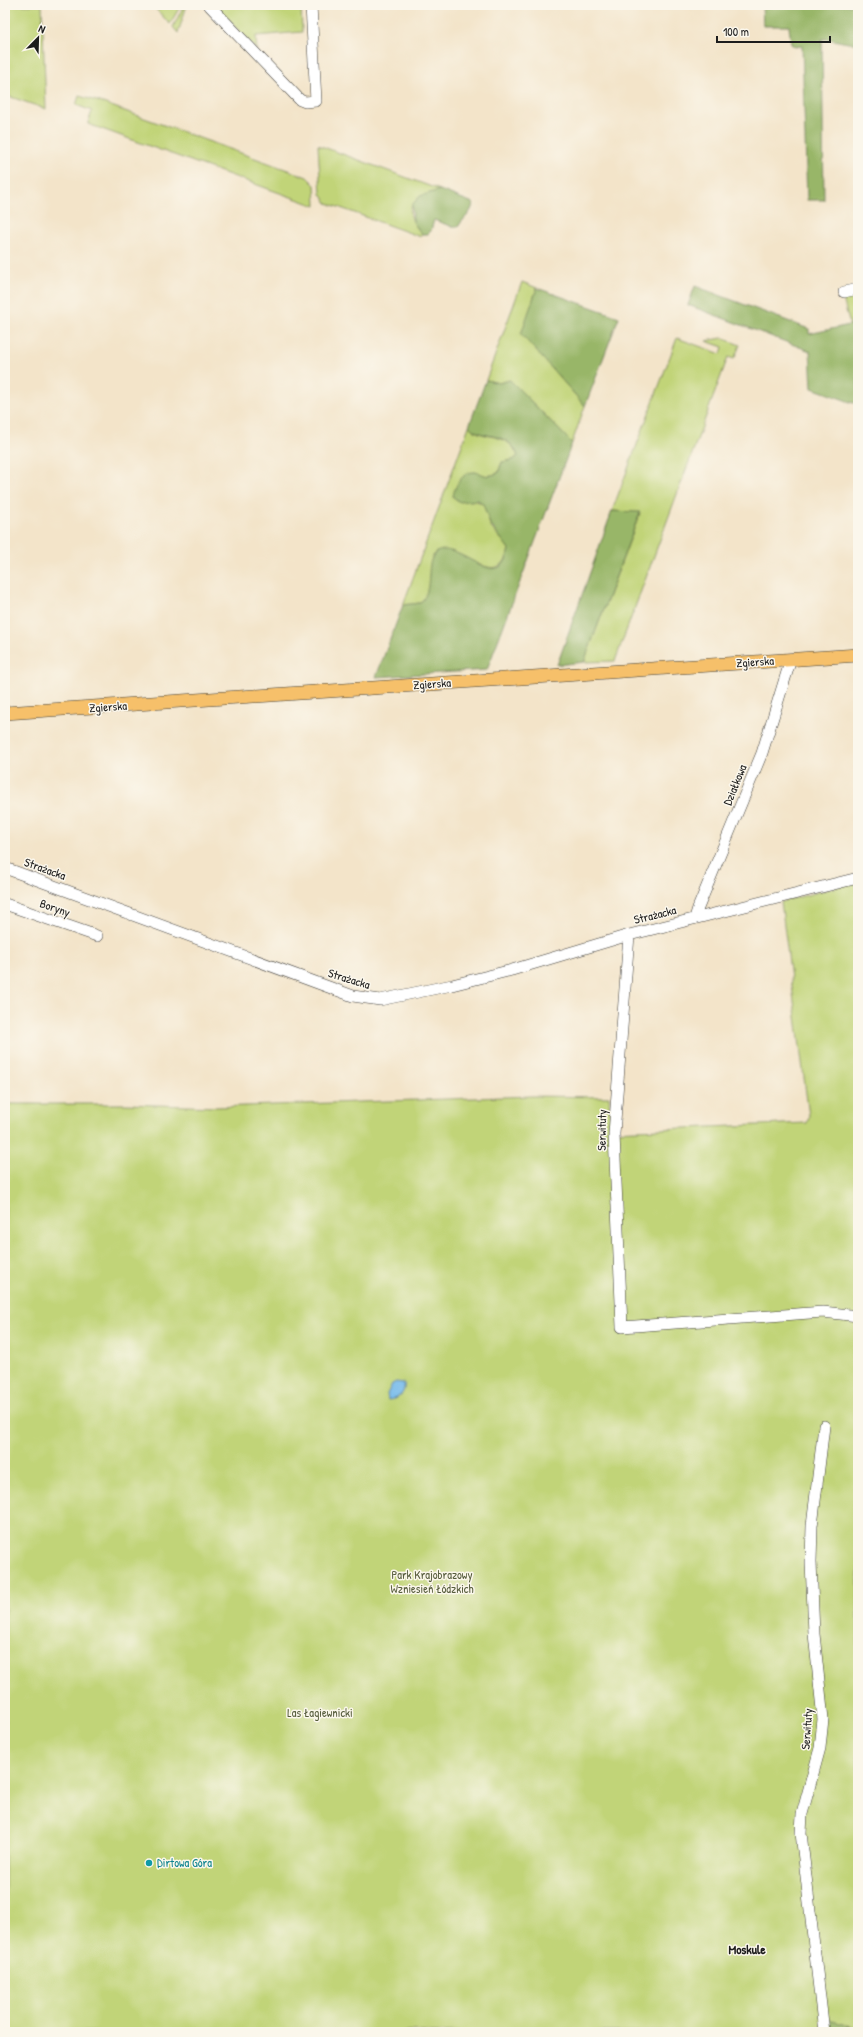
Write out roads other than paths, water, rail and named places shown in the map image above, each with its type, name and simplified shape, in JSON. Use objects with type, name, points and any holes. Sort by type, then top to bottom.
[{"type":"main road","name":"Zgierska","points":[[5,713],[858,655]]},
{"type":"street","points":[[209,5],[300,100],[305,102],[316,101],[310,5]]},
{"type":"street","points":[[844,292],[858,288]]},
{"type":"street","name":"Działkowa","points":[[695,918],[762,753],[791,659]]},
{"type":"street","name":"Strażacka","points":[[5,868],[224,950],[353,996],[380,1000],[512,970],[629,935],[858,878]]},
{"type":"street","name":"Boryny","points":[[5,904],[97,936]]},
{"type":"street","name":"Serwituty","points":[[629,935],[614,1134],[622,1327],[823,1312],[858,1316]]},
{"type":"street","name":"Serwituty","points":[[824,1426],[812,1526],[810,1562],[814,1634],[823,1719],[820,1748],[802,1814],[801,1833],[824,2032]]},
{"type":"water","points":[[396,1382],[404,1383],[404,1390],[398,1397],[388,1400],[387,1394],[392,1384]]},
{"type":"place","name":"Dirtowa Góra","points":[[149,1863]]},
{"type":"district","name":"Moskule","points":[[747,1949]]},
{"type":"park label","name":"Park Krajobrazowy Wzniesień Łódzkich","points":[[432,1582]]},
{"type":"park label","name":"Las Łagiewnicki","points":[[320,1713]]}]
